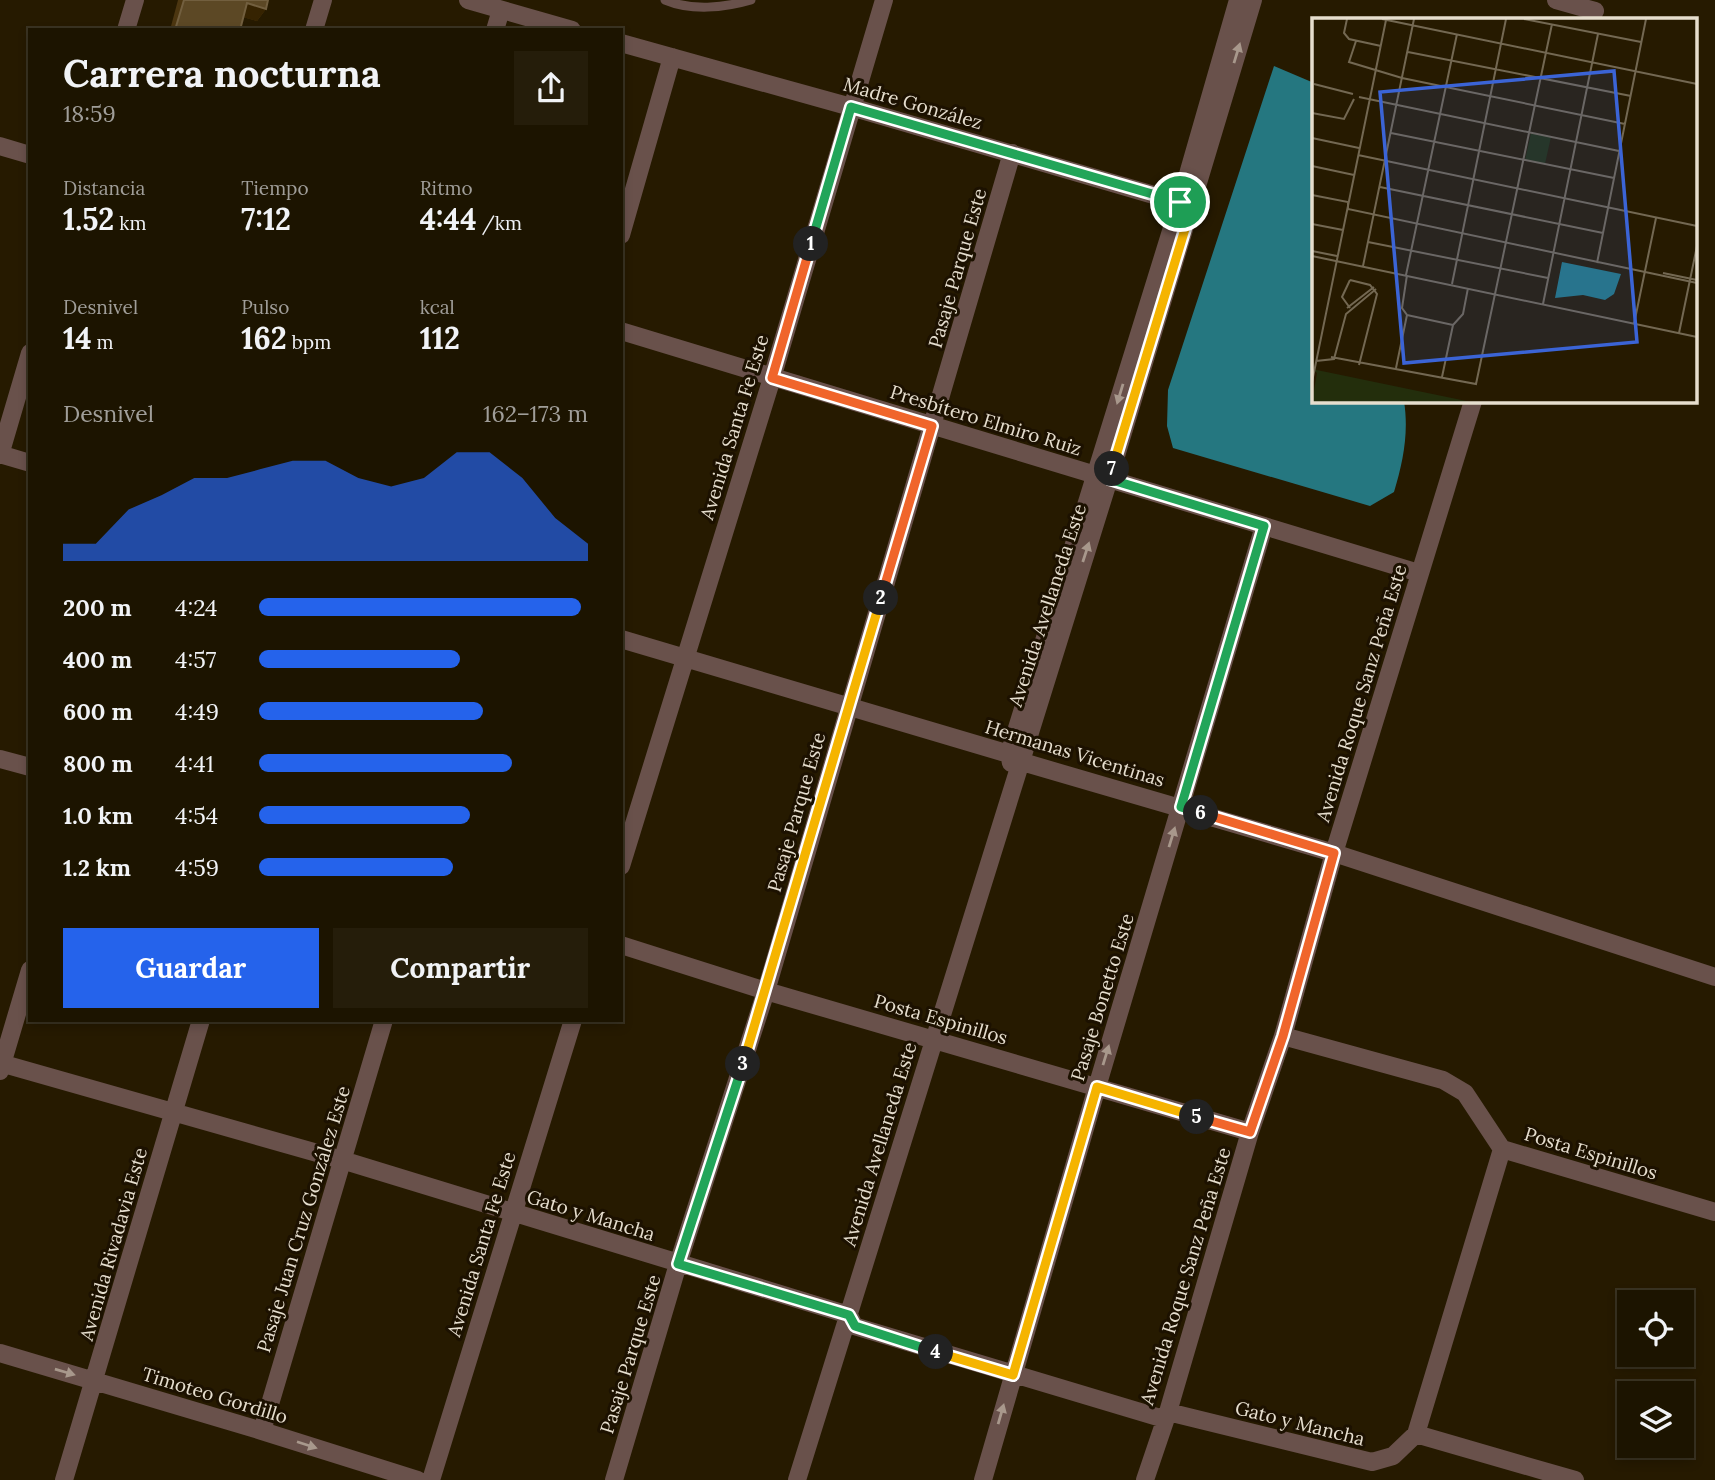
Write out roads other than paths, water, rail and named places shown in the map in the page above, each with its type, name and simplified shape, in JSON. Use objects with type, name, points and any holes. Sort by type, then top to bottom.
[{"type":"street","points":[[127,28],[135,0]]},
{"type":"street","points":[[315,28],[323,0]]},
{"type":"street","points":[[468,0],[565,28]]},
{"type":"street","name":"Avenida Santa Fe Este","points":[[623,859],[772,378],[884,0]]},
{"type":"street","name":"Avenida Avellaneda Este","points":[[1186,204],[1238,0]]},
{"type":"street","name":"Avenida Avellaneda Este","points":[[797,1480],[1014,781],[1014,758],[1186,204],[1253,0]]},
{"type":"street","points":[[1556,0],[1595,10]]},
{"type":"street","points":[[496,28],[501,10]]},
{"type":"street","name":"Madre González","points":[[623,44],[1186,204]]},
{"type":"street","points":[[623,227],[672,57]]},
{"type":"street","points":[[0,146],[28,154]]},
{"type":"street","name":"Pasaje Parque Este","points":[[614,1480],[678,1264],[766,990],[1012,153]]},
{"type":"street","name":"Presbítero Elmiro Ruiz","points":[[623,332],[1419,573]]},
{"type":"street","points":[[28,360],[0,454],[28,462]]},
{"type":"street","name":"Avenida Roque Sanz Peña Este","points":[[1145,1480],[1250,1132],[1283,1036],[1334,853],[1473,402]]},
{"type":"street","name":"Pasaje Bonetto Este","points":[[983,1480],[1264,526]]},
{"type":"street","name":"Hermanas Vicentinas","points":[[623,640],[1334,853],[1715,977]]},
{"type":"street","points":[[0,759],[28,766]]},
{"type":"street","name":"Posta Espinillos","points":[[623,946],[1250,1132]]},
{"type":"street","points":[[1,1066],[28,977]]},
{"type":"street","name":"Avenida Rivadavia Este","points":[[64,1480],[200,1022]]},
{"type":"street","name":"Pasaje Juan Cruz González Este","points":[[262,1431],[383,1022]]},
{"type":"street","name":"Avenida Santa Fe Este","points":[[431,1480],[572,1022]]},
{"type":"street","name":"Posta Espinillos","points":[[1283,1036],[1443,1080],[1465,1093],[1502,1149],[1715,1212]]},
{"type":"street","name":"Gato y Mancha","points":[[1,1066],[342,1160],[849,1315],[855,1326],[1013,1375],[1166,1416],[1372,1462],[1393,1456],[1416,1434]]},
{"type":"street","points":[[1502,1149],[1416,1434],[1575,1480]]},
{"type":"street","name":"Timoteo Gordillo","points":[[0,1353],[418,1480]]},
{"type":"lane","points":[[665,0],[675,4],[725,8],[751,0]]},
{"type":"water","points":[[1274,66],[1312,82],[1312,402],[1404,402],[1404,447],[1394,492],[1370,506],[1173,448],[1167,426],[1168,390]]}]
